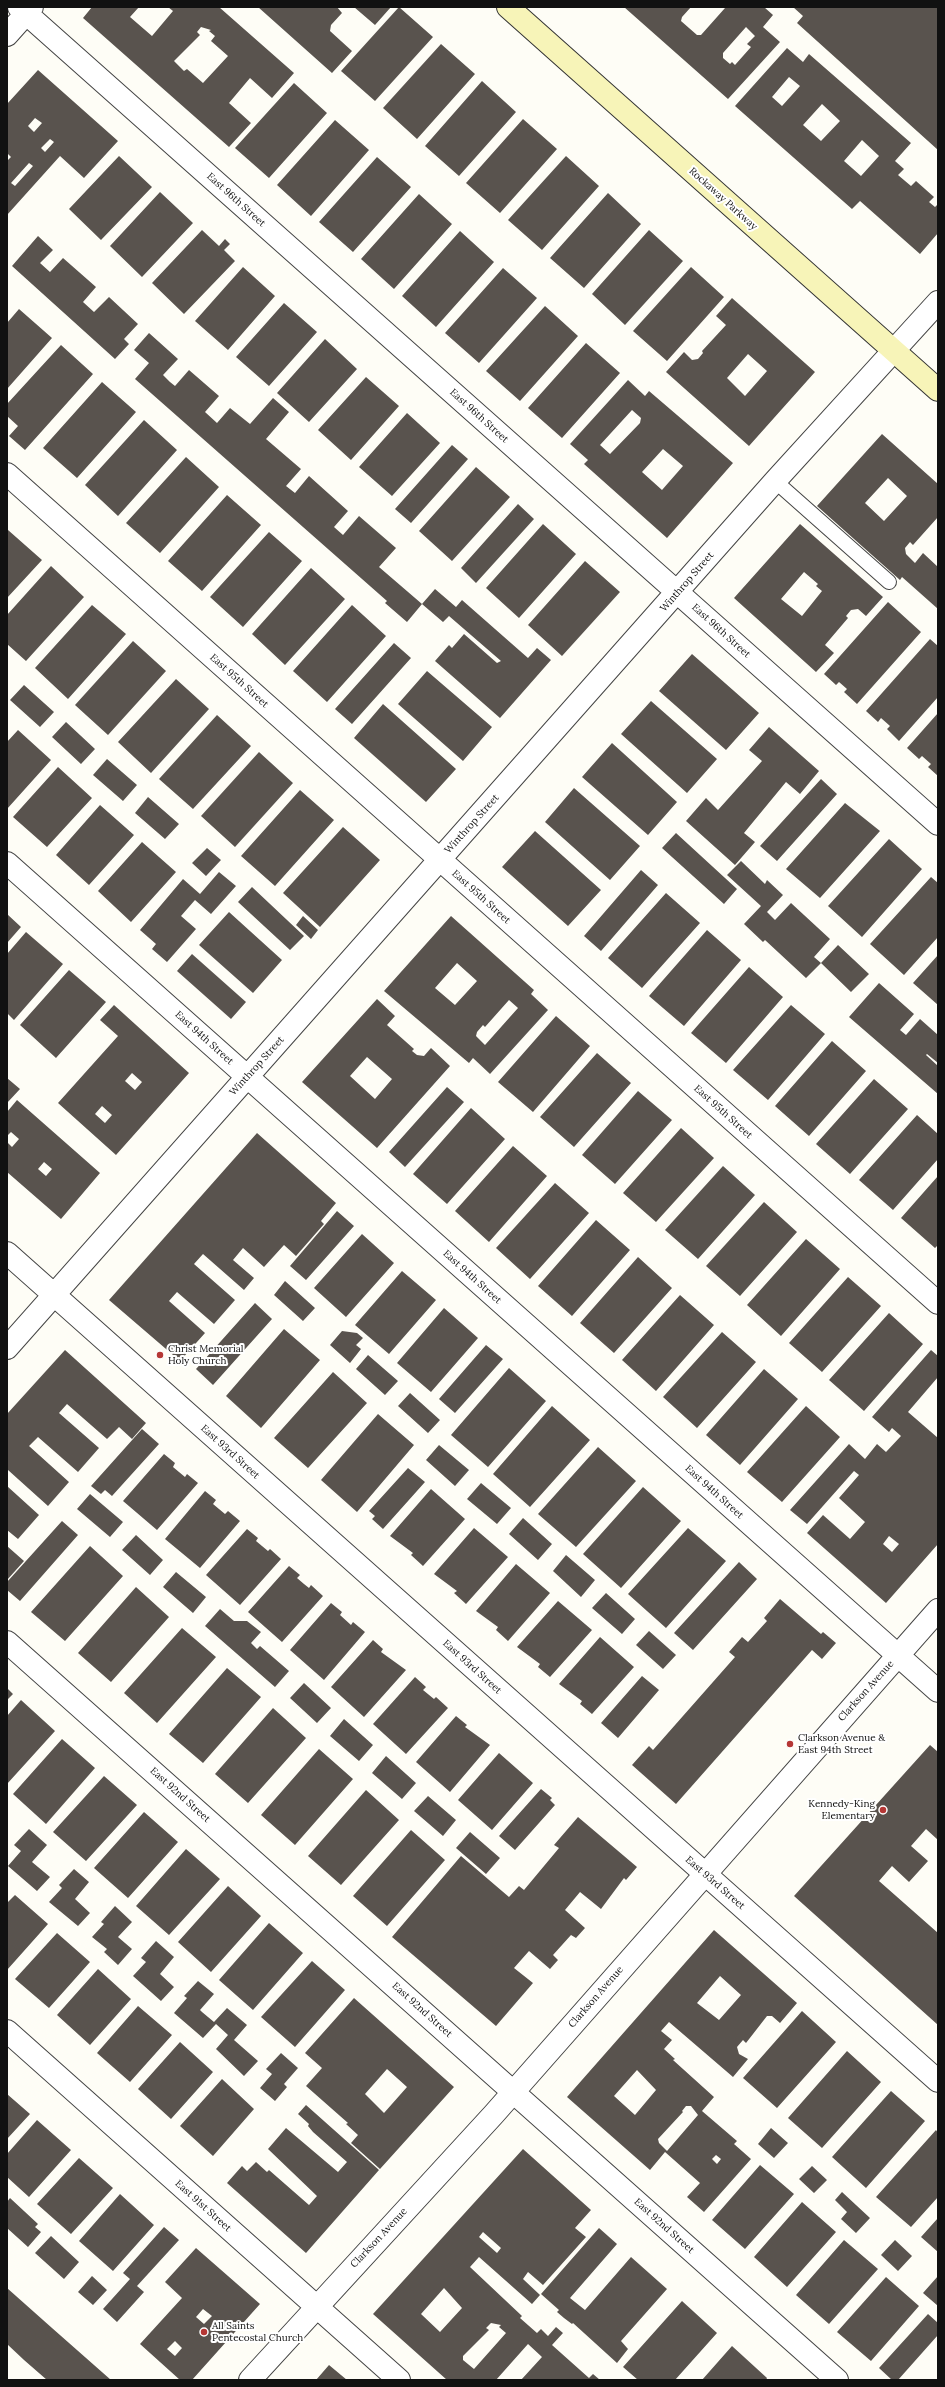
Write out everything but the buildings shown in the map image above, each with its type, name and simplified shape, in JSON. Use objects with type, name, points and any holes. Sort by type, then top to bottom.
[{"type":"street","name":"Rockaway Parkway","points":[[508,7],[938,390]]},
{"type":"street","points":[[7,35],[26,9]]},
{"type":"street","name":"East 96th Street","points":[[26,9],[938,824]]},
{"type":"street","name":"Winthrop Street","points":[[7,1348],[776,481],[938,302]]},
{"type":"street","name":"East 95th Street","points":[[7,474],[938,1303]]},
{"type":"street","name":"East 94th Street","points":[[7,863],[938,1691]]},
{"type":"street","name":"East 93rd Street","points":[[7,1253],[938,2081]]},
{"type":"street","name":"Clarkson Avenue","points":[[250,2380],[513,2092],[938,1610]]},
{"type":"street","name":"East 92nd Street","points":[[7,1642],[837,2380]]},
{"type":"street","name":"East 91st Street","points":[[7,2031],[399,2380]]},
{"type":"lane","points":[[776,481],[889,582]]},
{"type":"place","name":"Christ Memorial Holy Church","points":[[160,1355]]},
{"type":"place","name":"Clarkson Avenue & East 94th Street","points":[[790,1744]]},
{"type":"place","name":"Kennedy-King Elementary","points":[[883,1810]]},
{"type":"place","name":"All Saints Pentecostal Church","points":[[204,2332]]}]
